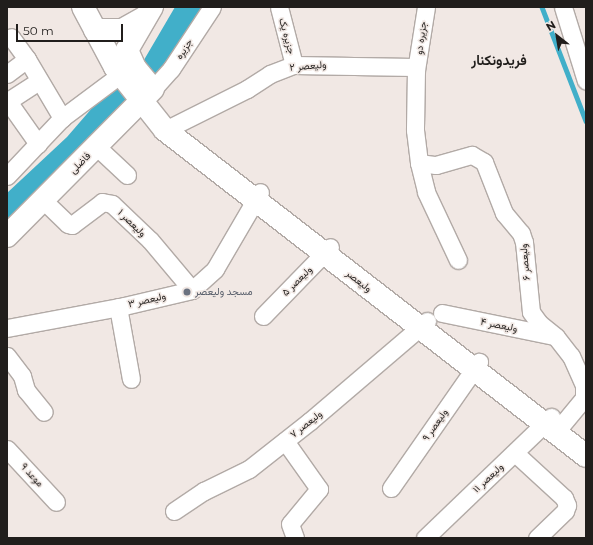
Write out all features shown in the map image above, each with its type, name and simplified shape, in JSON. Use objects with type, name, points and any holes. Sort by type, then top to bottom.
[{"type":"main road","points":[[84,7],[95,30],[127,73]]},
{"type":"main road","points":[[95,30],[122,30],[134,26],[150,11]]},
{"type":"main road","points":[[127,73],[127,50],[150,11]]},
{"type":"main road","name":"ولیعصر","points":[[127,73],[161,106],[170,127],[327,250],[430,321],[476,365],[553,425],[586,456]]},
{"type":"main road","name":"فاضلی","points":[[7,236],[44,201],[147,94]]},
{"type":"main road","name":"ولیعصر","points":[[553,425],[586,444]]},
{"type":"street","name":"جزیره","points":[[147,94],[171,69],[212,7]]},
{"type":"street","name":"جزیره یک","points":[[279,7],[294,65]]},
{"type":"street","name":"جزیره دو","points":[[416,70],[426,7]]},
{"type":"street","points":[[563,7],[586,81]]},
{"type":"street","points":[[11,37],[27,59],[62,118]]},
{"type":"street","points":[[7,74],[27,59]]},
{"type":"street","name":"ولیعصر ۲","points":[[170,127],[247,89],[270,74],[294,65],[414,67],[416,70]]},
{"type":"street","points":[[416,70],[415,130],[419,163],[426,192],[458,260]]},
{"type":"street","points":[[8,174],[62,118],[127,73]]},
{"type":"street","points":[[38,144],[7,101],[39,81]]},
{"type":"street","points":[[97,147],[127,175]]},
{"type":"street","name":"ولیعصر ۶","points":[[419,163],[436,164],[472,156],[484,162],[504,213],[516,225],[524,242],[531,312],[539,323],[556,336],[571,356],[584,385],[584,398],[553,425]]},
{"type":"street","name":"ولیعصر ۳","points":[[7,328],[118,307],[192,290],[216,268],[242,225],[257,196]]},
{"type":"street","name":"ولیعصر ۱","points":[[44,201],[68,224],[72,225],[102,202],[112,204],[150,240],[192,290]]},
{"type":"street","name":"ولیعصر ۵","points":[[263,316],[327,250]]},
{"type":"street","points":[[118,307],[131,379]]},
{"type":"street","name":"ولیعصر ۴","points":[[430,321],[556,336]]},
{"type":"street","name":"ولیعصر ۷","points":[[174,511],[204,491],[248,469],[285,441],[430,321]]},
{"type":"street","points":[[7,356],[22,376],[26,390],[44,412]]},
{"type":"street","name":"ولیعصر ۹","points":[[391,488],[476,365]]},
{"type":"street","name":"ولیعصر ۱۱","points":[[425,538],[515,454],[553,425]]},
{"type":"street","points":[[285,441],[319,489],[290,524],[296,538]]},
{"type":"street","name":"موعد ۹","points":[[7,449],[56,502]]},
{"type":"street","points":[[515,454],[564,498],[567,505],[565,511],[537,538]]},
{"type":"water","points":[[175,7],[205,7],[158,76],[7,225],[7,193],[67,137],[99,100],[113,92],[141,65]]},
{"type":"waterway","points":[[542,7],[586,121]]},
{"type":"place","name":"مسجد ولیعصر","points":[[187,292]]},
{"type":"district","name":"فریدونکنار","points":[[499,60]]}]
